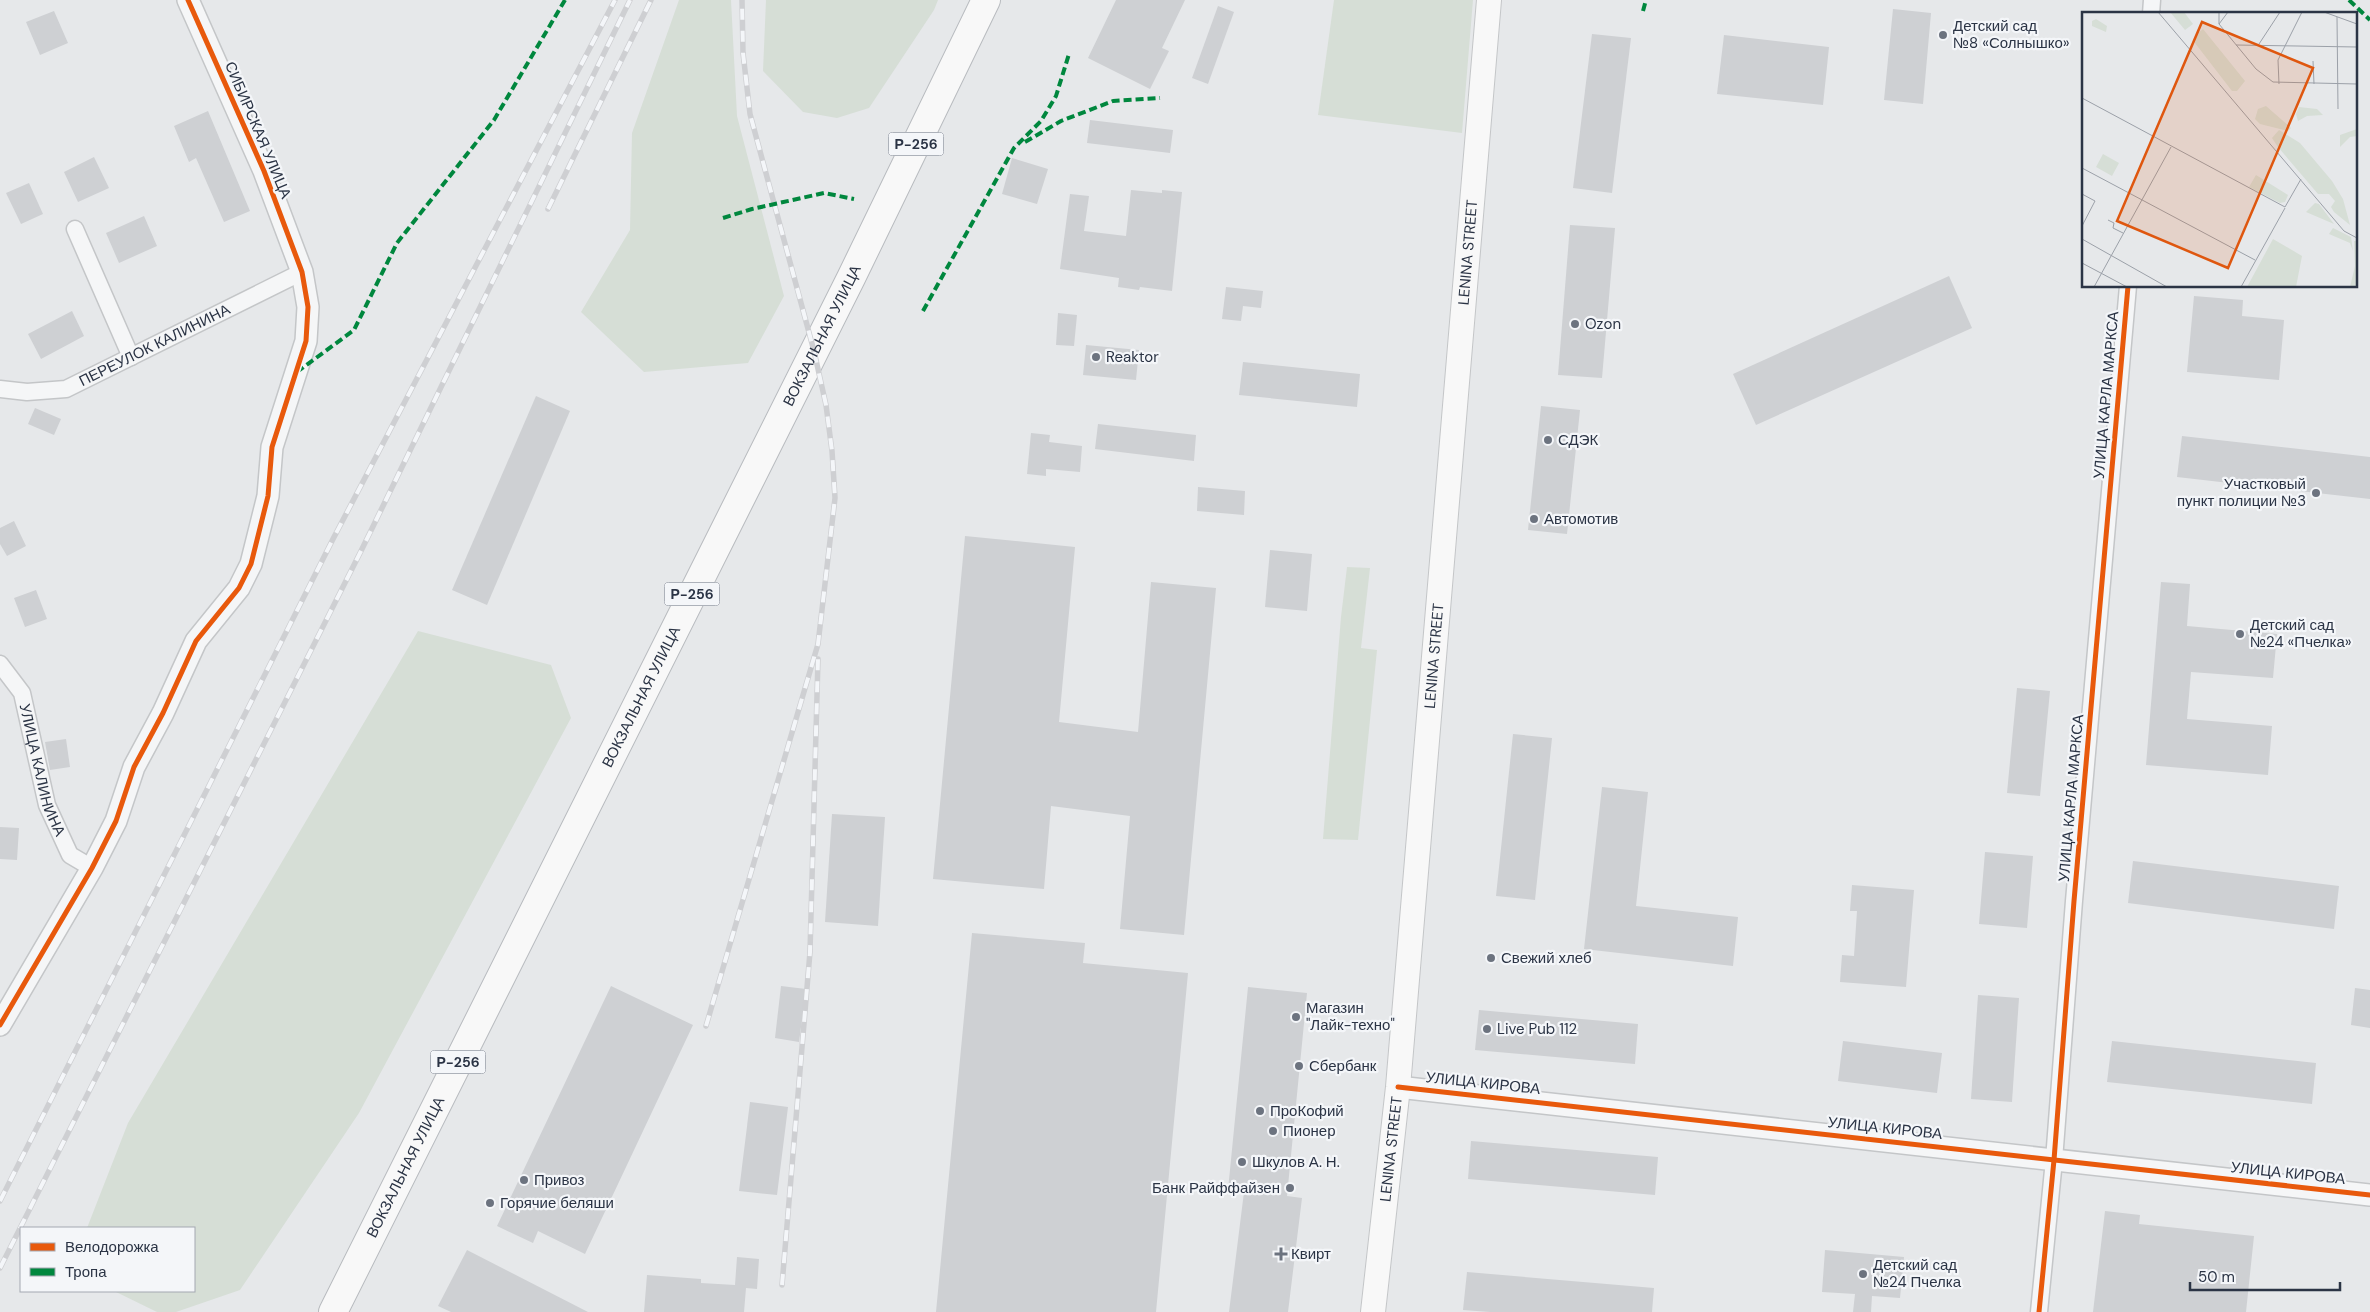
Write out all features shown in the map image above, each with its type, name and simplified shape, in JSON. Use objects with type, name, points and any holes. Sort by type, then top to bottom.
[{"type":"highway","name":"ВОКЗАЛЬНАЯ УЛИЦА","points":[[333,1312],[851,278],[986,0]]},
{"type":"main road","name":"LENINA STREET","points":[[1373,1312],[1398,1087],[1489,0]]},
{"type":"street","name":"СИБИРСКАЯ УЛИЦА","points":[[0,1025],[92,868],[116,821],[134,767],[163,713],[196,641],[239,588],[256,550],[268,496],[272,447],[306,341],[308,308],[302,272],[264,171],[188,0]]},
{"type":"street","points":[[75,229],[131,357]]},
{"type":"street","name":"ПЕРЕУЛОК КАЛИНИНА","points":[[0,389],[27,392],[66,389],[302,272]]},
{"type":"street","name":"УЛИЦА КАРЛА МАРКСА","points":[[2039,1312],[2054,1160],[2074,901],[2128,288]]},
{"type":"street","name":"УЛИЦА КАЛИНИНА","points":[[0,664],[22,693],[47,805],[58,830],[70,855],[92,868]]},
{"type":"street","name":"УЛИЦА КИРОВА","points":[[1398,1087],[2370,1195]]},
{"type":"shaded area","points":[[679,0],[731,0],[737,116],[784,296],[748,363],[644,372],[581,312],[630,230],[632,133]]},
{"type":"shaded area","points":[[766,0],[938,0],[934,10],[869,108],[837,118],[803,112],[763,71]]},
{"type":"shaded area","points":[[1334,0],[1473,0],[1462,133],[1318,115]]},
{"type":"shaded area","points":[[1347,567],[1370,568],[1361,648],[1377,650],[1358,840],[1323,839],[1341,617]]},
{"type":"shaded area","points":[[418,631],[551,665],[571,718],[359,1113],[240,1290],[176,1312],[157,1312],[116,1292],[195,1292],[195,1227],[87,1227],[128,1123]]},
{"type":"building","points":[[1116,0],[1185,0],[1162,48],[1169,51],[1150,89],[1088,58]]},
{"type":"building","points":[[1218,6],[1234,12],[1208,84],[1192,78]]},
{"type":"building","points":[[1893,9],[1931,13],[1923,104],[1884,100]]},
{"type":"building","points":[[54,11],[68,43],[40,55],[26,22]]},
{"type":"building","points":[[1592,34],[1631,38],[1612,193],[1573,188]]},
{"type":"building","points":[[1724,35],[1829,47],[1823,105],[1717,94]]},
{"type":"building","points":[[208,111],[250,211],[224,222],[196,158],[189,162],[174,126]]},
{"type":"building","points":[[1090,120],[1173,130],[1170,153],[1087,143]]},
{"type":"building","points":[[94,157],[109,188],[78,202],[64,172]]},
{"type":"building","points":[[1012,158],[1048,169],[1037,204],[1002,194]]},
{"type":"building","points":[[29,183],[43,214],[21,224],[6,193]]},
{"type":"building","points":[[1131,190],[1162,193],[1162,190],[1182,192],[1172,291],[1140,287],[1139,290],[1118,287],[1119,278],[1060,269],[1070,194],[1089,196],[1084,231],[1126,236]]},
{"type":"building","points":[[144,216],[157,246],[119,263],[106,233]]},
{"type":"building","points":[[1570,225],[1615,228],[1602,378],[1558,375]]},
{"type":"building","points":[[1949,276],[1972,328],[1756,425],[1733,374]]},
{"type":"building","points":[[1226,287],[1263,291],[1261,308],[1243,306],[1241,321],[1222,319]]},
{"type":"building","points":[[2194,296],[2243,300],[2242,316],[2284,320],[2279,380],[2187,372]]},
{"type":"building","points":[[72,311],[84,336],[41,359],[28,334]]},
{"type":"building","points":[[1058,313],[1077,315],[1074,346],[1056,345]]},
{"type":"building","points":[[1086,345],[1139,350],[1136,380],[1083,375]]},
{"type":"building","points":[[1243,362],[1360,374],[1357,407],[1239,395]]},
{"type":"building","points":[[536,396],[570,411],[487,605],[452,590]]},
{"type":"building","points":[[1541,406],[1580,410],[1567,534],[1528,530]]},
{"type":"building","points":[[35,408],[61,419],[54,435],[28,424]]},
{"type":"building","points":[[1098,424],[1196,435],[1194,461],[1095,449]]},
{"type":"building","points":[[1031,433],[1050,435],[1049,442],[1082,446],[1080,472],[1046,469],[1046,476],[1027,474]]},
{"type":"building","points":[[2182,436],[2370,457],[2370,499],[2177,477]]},
{"type":"building","points":[[1198,487],[1245,491],[1244,515],[1197,511]]},
{"type":"building","points":[[14,521],[26,546],[7,556],[0,544],[0,528]]},
{"type":"building","points":[[965,536],[1075,547],[1059,722],[1138,732],[1151,582],[1216,588],[1184,935],[1120,929],[1130,816],[1051,806],[1044,889],[933,879]]},
{"type":"building","points":[[1270,550],[1312,554],[1307,611],[1265,607]]},
{"type":"building","points":[[2161,582],[2190,584],[2187,626],[2277,634],[2273,678],[2191,672],[2187,719],[2272,726],[2268,775],[2146,765]]},
{"type":"building","points":[[36,590],[47,619],[25,627],[14,598]]},
{"type":"building","points":[[2017,688],[2050,691],[2040,796],[2007,793]]},
{"type":"building","points":[[1513,734],[1552,738],[1535,900],[1496,896]]},
{"type":"building","points":[[66,739],[70,767],[50,770],[45,742]]},
{"type":"building","points":[[1602,787],[1648,792],[1636,906],[1738,917],[1733,966],[1584,949]]},
{"type":"building","points":[[832,814],[885,817],[878,926],[825,922]]},
{"type":"building","points":[[0,827],[19,828],[17,860],[0,859]]},
{"type":"building","points":[[1985,852],[2033,856],[2027,928],[1979,924]]},
{"type":"building","points":[[2133,861],[2339,886],[2334,929],[2128,903]]},
{"type":"building","points":[[1852,885],[1914,890],[1906,987],[1840,982],[1842,955],[1854,956],[1857,911],[1850,911]]},
{"type":"building","points":[[972,933],[1085,943],[1083,963],[1188,973],[1156,1312],[936,1312]]},
{"type":"building","points":[[611,986],[693,1025],[585,1254],[538,1231],[533,1243],[497,1226]]},
{"type":"building","points":[[781,986],[806,989],[799,1042],[775,1038]]},
{"type":"building","points":[[1248,987],[1307,993],[1287,1196],[1302,1198],[1288,1312],[1229,1312],[1244,1192],[1228,1190]]},
{"type":"building","points":[[2355,988],[2370,990],[2370,1028],[2351,1025]]},
{"type":"building","points":[[1978,995],[2019,998],[2012,1102],[1971,1099]]},
{"type":"building","points":[[1479,1010],[1638,1024],[1635,1064],[1475,1050]]},
{"type":"building","points":[[1843,1041],[1942,1053],[1937,1093],[1838,1081]]},
{"type":"building","points":[[2112,1041],[2316,1063],[2312,1104],[2107,1082]]},
{"type":"building","points":[[750,1102],[788,1107],[777,1195],[739,1191]]},
{"type":"building","points":[[1471,1141],[1658,1157],[1655,1195],[1468,1179]]},
{"type":"building","points":[[2105,1211],[2140,1215],[2139,1224],[2254,1236],[2246,1312],[2093,1312]]},
{"type":"building","points":[[467,1250],[588,1312],[451,1312],[438,1306]]},
{"type":"building","name":"Детский сад №24 Пчелка","points":[[1825,1250],[1904,1257],[1900,1298],[1872,1296],[1871,1312],[1853,1312],[1855,1294],[1822,1292]]},
{"type":"building","points":[[737,1257],[759,1259],[757,1289],[746,1288],[744,1312],[644,1312],[647,1275],[701,1279],[701,1283],[735,1285]]},
{"type":"building","points":[[1467,1272],[1654,1288],[1652,1312],[1490,1312],[1463,1310]]},
{"type":"railway","points":[[0,1201],[333,539],[615,0]]},
{"type":"railway","points":[[21,1227],[361,551],[630,0]]},
{"type":"railway","points":[[548,209],[651,0]]},
{"type":"railway","points":[[706,1026],[818,644],[835,498],[832,451],[826,405],[814,351],[750,114],[743,53],[742,0]]},
{"type":"railway","points":[[782,1285],[810,952],[818,659]]},
{"type":"railway","points":[[0,1268],[20,1228]]},
{"type":"marked path","points":[[297,372],[354,330],[397,243],[494,120],[565,0]]},
{"type":"marked path","points":[[1643,11],[1646,0]]},
{"type":"marked path","points":[[2349,0],[2370,20]]},
{"type":"marked path","points":[[923,311],[1014,148],[1041,121],[1056,96],[1069,54]]},
{"type":"marked path","points":[[1025,142],[1061,121],[1113,101],[1160,98]]},
{"type":"marked path","points":[[723,218],[752,209],[824,193],[854,199]]},
{"type":"cycle path","points":[[0,1025],[92,868],[116,821],[134,767],[163,713],[196,641],[239,588],[251,564],[268,496],[272,447],[306,341],[308,307],[302,272],[264,171],[188,0]]},
{"type":"cycle path","points":[[2039,1312],[2054,1160],[2074,901],[2128,288]]},
{"type":"cycle path","points":[[1398,1087],[2370,1195]]},
{"type":"place","name":"Детский сад №8 «Солнышко»","points":[[1943,35]]},
{"type":"place","name":"Ozon","points":[[1575,324]]},
{"type":"place","name":"Reaktor","points":[[1096,357]]},
{"type":"place","name":"СДЭК","points":[[1548,440]]},
{"type":"place","name":"Участковый пункт полиции №3","points":[[2316,493]]},
{"type":"place","name":"Автомотив","points":[[1534,519]]},
{"type":"place","name":"Детский сад №24 «Пчелка»","points":[[2240,634]]},
{"type":"place","name":"Свежий хлеб","points":[[1491,958]]},
{"type":"place","name":"Магазин \"Лайк-техно\"","points":[[1296,1017]]},
{"type":"place","name":"Live Pub 112","points":[[1487,1029]]},
{"type":"place","name":"Сбербанк","points":[[1299,1066]]},
{"type":"place","name":"ПроКофий","points":[[1260,1111]]},
{"type":"place","name":"Пионер","points":[[1273,1131]]},
{"type":"place","name":"Шкулов А. Н.","points":[[1242,1162]]},
{"type":"place","name":"Привоз","points":[[524,1180]]},
{"type":"place","name":"Банк Райффайзен","points":[[1290,1188]]},
{"type":"place","name":"Горячие беляши","points":[[490,1203]]},
{"type":"place","name":"Квирт","points":[[1281,1254]]},
{"type":"place","name":"Детский сад №24 Пчелка","points":[[1863,1274]]}]
